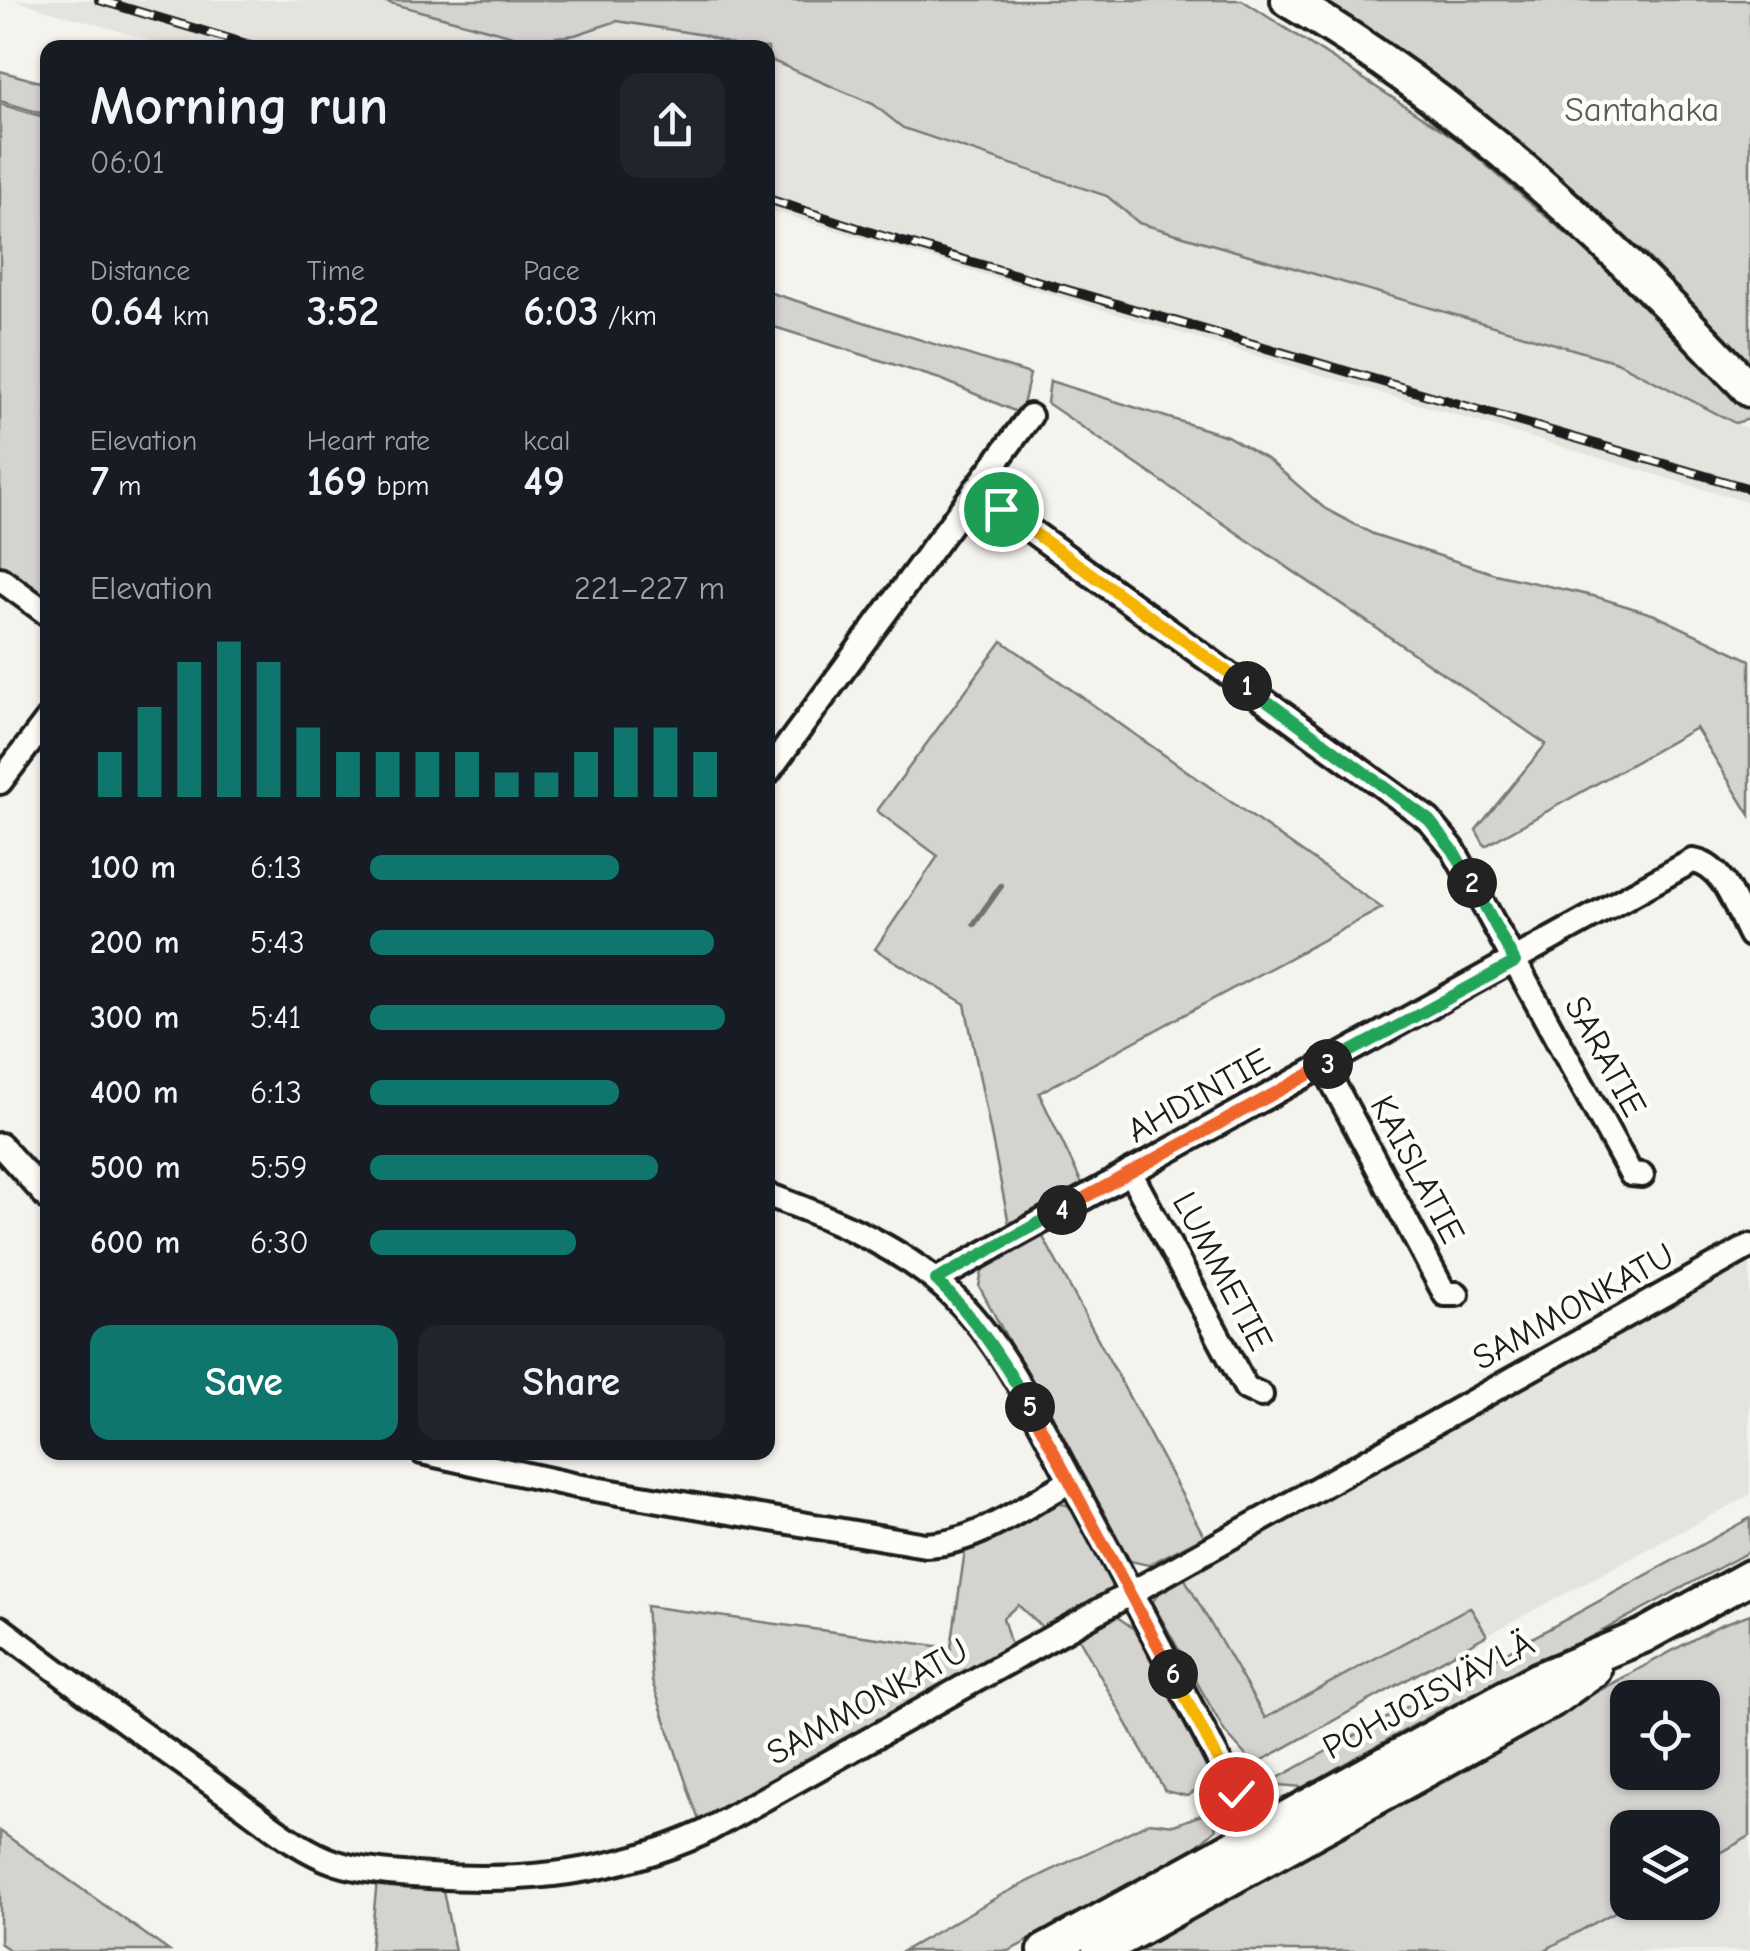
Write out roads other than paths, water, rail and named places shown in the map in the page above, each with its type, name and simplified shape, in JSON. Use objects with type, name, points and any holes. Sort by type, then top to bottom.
[{"type":"main road","points":[[1288,0],[1434,96],[1512,160],[1657,290],[1750,390]]},
{"type":"main road","name":"POHJOISVÄYLÄ","points":[[1099,1951],[1262,1845],[1536,1680],[1643,1636],[1750,1577]]},
{"type":"main road","name":"POHJOISVÄYLÄ","points":[[1044,1951],[1262,1845]]},
{"type":"street","points":[[775,762],[1030,416]]},
{"type":"street","points":[[975,490],[1429,820],[1453,850],[1515,962]]},
{"type":"street","points":[[0,579],[40,608]]},
{"type":"street","points":[[0,782],[40,730]]},
{"type":"street","name":"AHDINTIE","points":[[936,1280],[1692,861],[1706,862],[1716,872],[1750,934]]},
{"type":"street","name":"SARATIE","points":[[1515,962],[1631,1174],[1642,1175]]},
{"type":"street","name":"KAISLATIE","points":[[1324,1066],[1444,1294],[1456,1294]]},
{"type":"street","points":[[0,1145],[40,1189]]},
{"type":"street","name":"LUMMETIE","points":[[1130,1172],[1246,1388],[1261,1395]]},
{"type":"street","points":[[775,1198],[856,1232],[936,1280],[991,1341],[1132,1594],[1262,1845]]},
{"type":"street","name":"SAMMONKATU","points":[[0,1628],[246,1808],[336,1863],[404,1874],[511,1880],[615,1866],[664,1851],[702,1833],[1750,1246]]},
{"type":"street","points":[[458,1460],[577,1486],[925,1546],[945,1545],[968,1537],[1071,1481]]},
{"type":"waterway","points":[[974,924],[1001,886]]},
{"type":"railway","points":[[99,0],[233,40]]},
{"type":"railway","points":[[775,201],[1750,489]]},
{"type":"park label","name":"Santahaka","points":[[1642,109]]}]
